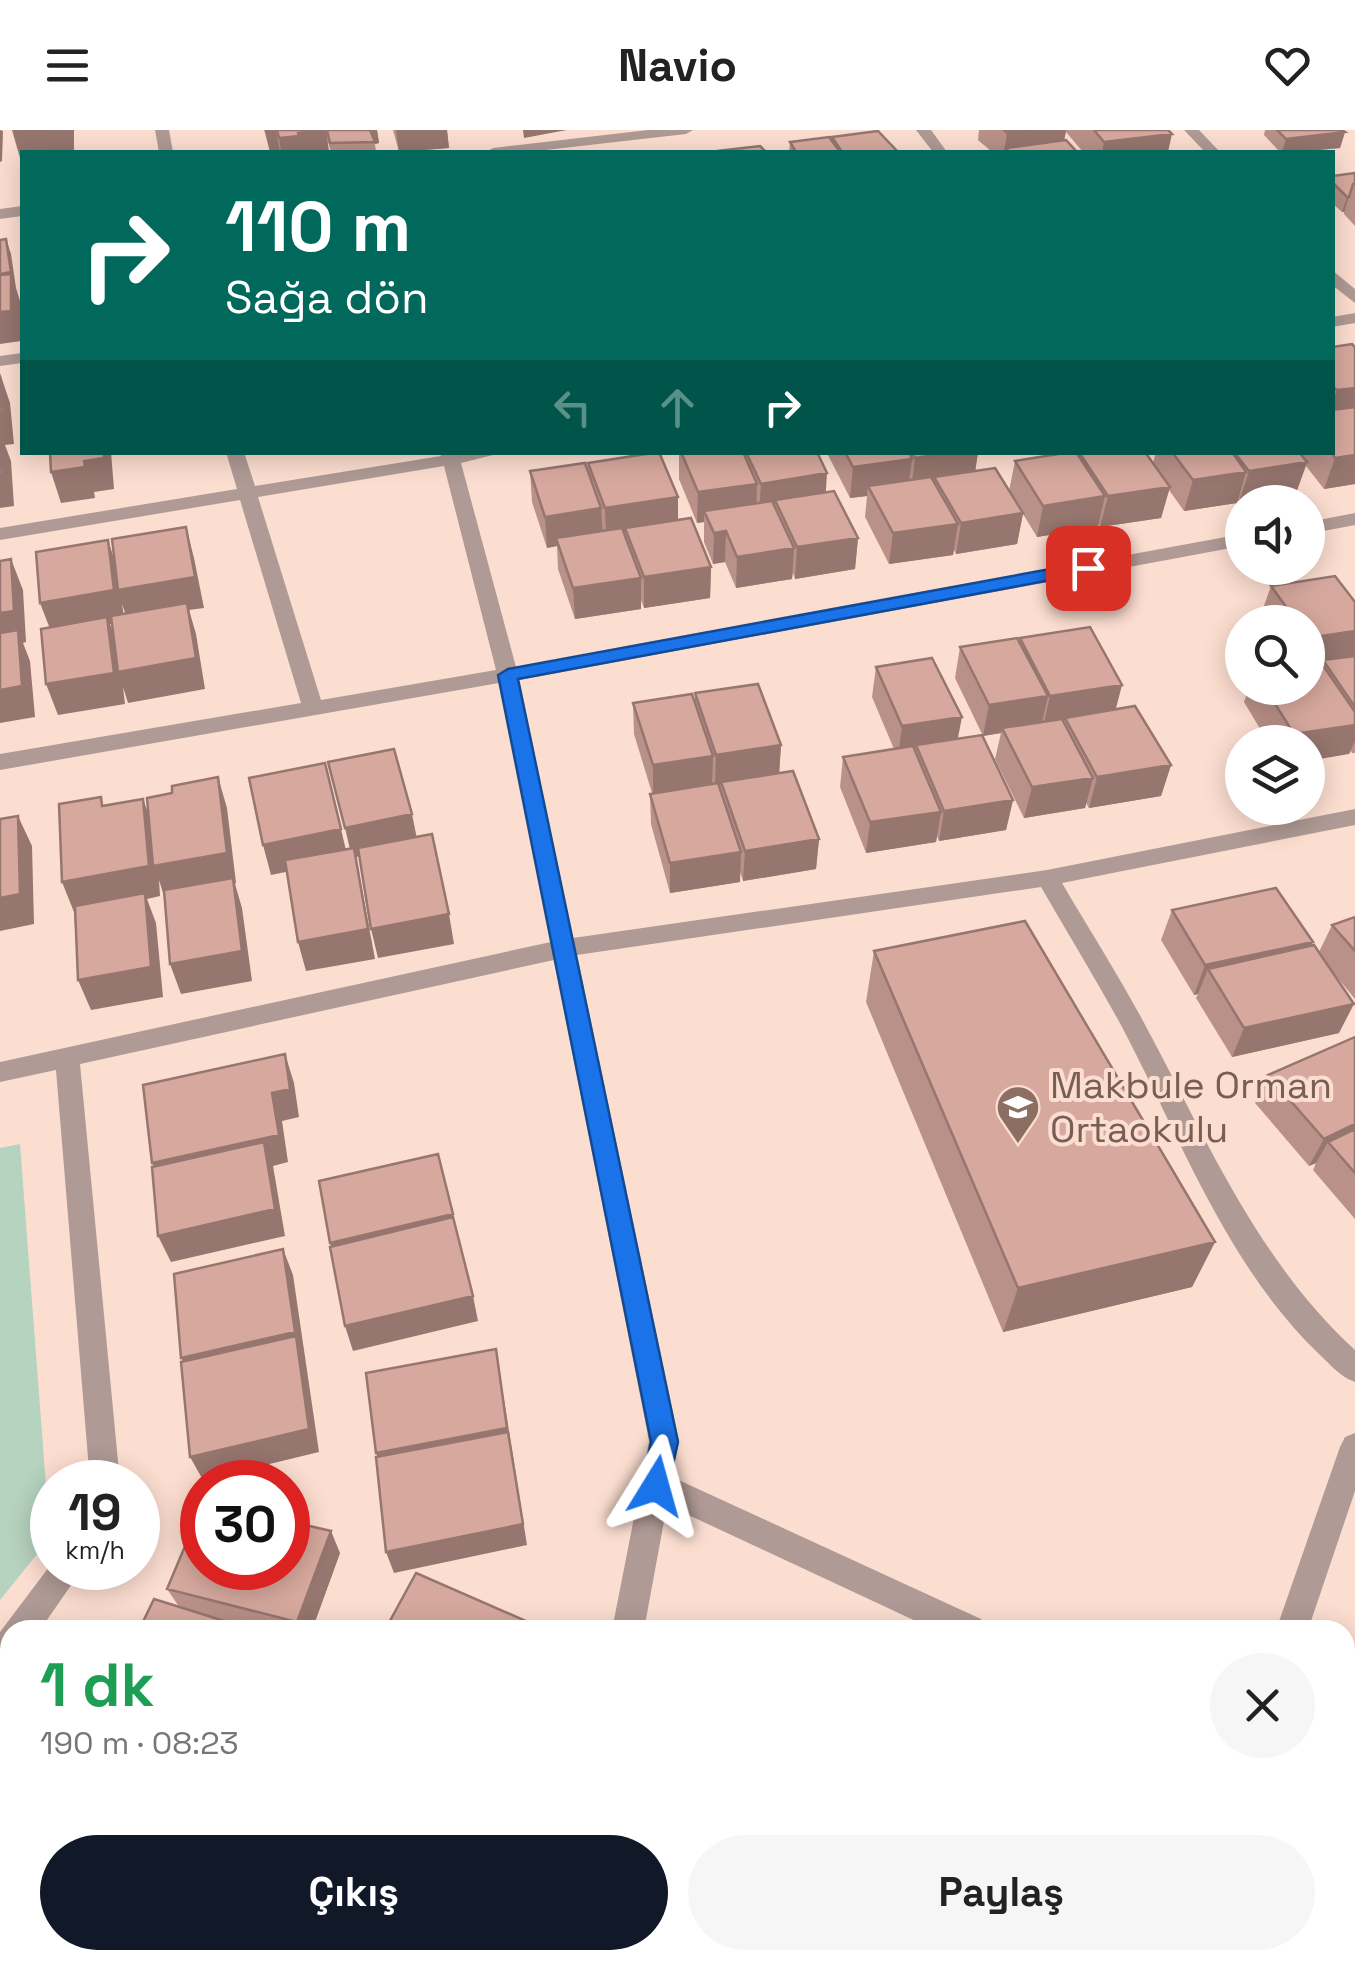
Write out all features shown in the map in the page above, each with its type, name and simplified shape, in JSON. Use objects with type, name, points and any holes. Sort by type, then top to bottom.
[{"type":"street","points":[[511,150],[686,130]]},
{"type":"street","points":[[923,130],[938,150]]},
{"type":"street","points":[[1191,130],[1211,150]]},
{"type":"street","points":[[1335,278],[1355,298]]},
{"type":"street","points":[[236,455],[313,707]]},
{"type":"street","points":[[0,534],[450,456],[508,675],[664,1442],[630,1620]]},
{"type":"street","points":[[1325,525],[1355,519]]},
{"type":"street","points":[[0,762],[508,675],[1225,543]]},
{"type":"street","points":[[0,1072],[566,948],[1047,878],[1355,816]]},
{"type":"street","points":[[1047,878],[1132,1022],[1268,1271],[1295,1311],[1355,1369]]},
{"type":"street","points":[[67,1057],[103,1460]]},
{"type":"street","points":[[1295,1620],[1355,1447]]},
{"type":"street","points":[[656,1486],[948,1620]]},
{"type":"street","points":[[28,1620],[51,1590]]},
{"type":"green space","points":[[20,1144],[44,1460],[30,1460],[30,1563],[0,1600],[0,1148]]},
{"type":"building","points":[[277,130],[323,130],[279,138]]},
{"type":"building","points":[[327,130],[370,130],[375,142],[330,143]]},
{"type":"building","points":[[1094,130],[1168,130],[1172,134],[1104,142]]},
{"type":"building","points":[[1277,130],[1342,130],[1345,132],[1286,139]]},
{"type":"building","points":[[878,131],[896,150],[841,150],[832,137]]},
{"type":"building","points":[[829,137],[839,150],[795,150],[790,142]]},
{"type":"building","points":[[1066,140],[1075,150],[1008,150]]},
{"type":"building","points":[[760,146],[764,150],[726,150]]},
{"type":"building","points":[[1355,173],[1349,197],[1335,185],[1335,176]]},
{"type":"building","points":[[6,239],[11,272],[0,274],[0,240]]},
{"type":"building","points":[[11,274],[11,311],[0,312],[0,275]]},
{"type":"building","points":[[1335,347],[1355,347],[1355,388],[1335,388]]},
{"type":"building","points":[[1355,407],[1355,455],[1333,455],[1335,410]]},
{"type":"building","points":[[50,455],[104,455],[84,461],[85,467],[51,472]]},
{"type":"building","points":[[660,455],[678,497],[605,508],[588,463]]},
{"type":"building","points":[[682,455],[744,455],[757,484],[698,492]]},
{"type":"building","points":[[747,455],[818,455],[827,473],[761,484]]},
{"type":"building","points":[[847,455],[910,455],[912,459],[853,467]]},
{"type":"building","points":[[1078,455],[1105,496],[1043,506],[1015,461]]},
{"type":"building","points":[[1081,455],[1147,455],[1170,487],[1108,496]]},
{"type":"building","points":[[1174,455],[1234,455],[1246,472],[1193,480]]},
{"type":"building","points":[[1236,455],[1301,455],[1307,462],[1249,471]]},
{"type":"building","points":[[585,463],[601,508],[545,517],[530,471]]},
{"type":"building","points":[[995,468],[1023,513],[961,523],[934,477]]},
{"type":"building","points":[[931,477],[958,524],[893,533],[868,486]]},
{"type":"building","points":[[834,491],[858,538],[797,547],[775,500]]},
{"type":"building","points":[[772,501],[794,548],[737,557],[726,531],[714,533],[704,511]]},
{"type":"building","points":[[691,518],[711,567],[644,577],[625,528]]},
{"type":"building","points":[[186,527],[195,577],[118,590],[112,539]]},
{"type":"building","points":[[622,528],[641,578],[573,588],[556,538]]},
{"type":"building","points":[[108,540],[114,590],[40,603],[36,552]]},
{"type":"building","points":[[11,559],[14,611],[0,613],[0,561]]},
{"type":"building","points":[[1335,576],[1355,602],[1355,631],[1325,635],[1325,605],[1285,605],[1271,586],[1325,585],[1325,578]]},
{"type":"building","points":[[187,603],[196,658],[118,672],[111,616]]},
{"type":"building","points":[[107,617],[114,673],[46,684],[41,629]]},
{"type":"building","points":[[1090,627],[1122,685],[1050,696],[1020,638]]},
{"type":"building","points":[[18,630],[22,686],[0,690],[0,633]]},
{"type":"building","points":[[1017,638],[1048,696],[989,705],[960,647]]},
{"type":"building","points":[[1355,656],[1355,707],[1325,663],[1325,660]]},
{"type":"building","points":[[932,658],[962,717],[902,726],[876,667]]},
{"type":"building","points":[[1325,668],[1355,712],[1355,725],[1325,729],[1325,725],[1288,725],[1276,705],[1325,705]]},
{"type":"building","points":[[758,684],[781,745],[716,755],[695,693]]},
{"type":"building","points":[[692,694],[713,756],[653,765],[633,703]]},
{"type":"building","points":[[1135,706],[1171,765],[1097,777],[1065,718]]},
{"type":"building","points":[[1062,719],[1093,778],[1032,787],[1002,728]]},
{"type":"building","points":[[982,735],[1013,800],[944,811],[916,745]]},
{"type":"building","points":[[913,746],[941,812],[870,822],[843,757]]},
{"type":"building","points":[[394,749],[412,814],[345,828],[328,762]]},
{"type":"building","points":[[325,763],[341,829],[263,845],[249,778]]},
{"type":"building","points":[[793,771],[819,839],[745,851],[721,782]]},
{"type":"building","points":[[218,777],[227,853],[153,866],[147,798],[172,793],[172,786]]},
{"type":"building","points":[[718,783],[741,852],[670,863],[650,794]]},
{"type":"building","points":[[101,797],[102,806],[143,799],[149,866],[62,882],[59,804]]},
{"type":"building","points":[[18,816],[20,894],[0,898],[0,819]]},
{"type":"building","points":[[432,834],[449,914],[371,929],[358,848]]},
{"type":"building","points":[[354,848],[368,929],[298,942],[285,860]]},
{"type":"building","points":[[233,878],[242,951],[170,964],[164,890]]},
{"type":"building","points":[[1276,888],[1313,942],[1205,965],[1172,910]]},
{"type":"building","points":[[145,893],[151,967],[78,980],[75,906]]},
{"type":"building","points":[[1355,917],[1355,951],[1332,925]]},
{"type":"building","name":"Makbule Orman Ortaokulu","points":[[1025,921],[1215,1242],[1018,1288],[874,951]]},
{"type":"building","points":[[1314,945],[1354,1004],[1244,1028],[1208,969]]},
{"type":"building","points":[[1355,1037],[1355,1124],[1324,1139],[1268,1075]]},
{"type":"building","points":[[285,1054],[290,1089],[272,1093],[279,1135],[152,1163],[143,1085]]},
{"type":"building","points":[[1355,1129],[1355,1173],[1328,1142]]},
{"type":"building","points":[[264,1142],[275,1209],[158,1236],[152,1167]]},
{"type":"building","points":[[438,1154],[453,1214],[330,1243],[319,1181]]},
{"type":"building","points":[[453,1217],[473,1296],[345,1326],[330,1247]]},
{"type":"building","points":[[283,1249],[295,1332],[181,1358],[174,1274]]},
{"type":"building","points":[[296,1336],[309,1429],[190,1457],[181,1362]]},
{"type":"building","points":[[496,1349],[507,1428],[376,1453],[366,1373]]},
{"type":"building","points":[[508,1432],[523,1524],[386,1552],[376,1457]]},
{"type":"building","points":[[310,1526],[331,1531],[310,1587]]},
{"type":"building","points":[[180,1558],[180,1590],[309,1590],[298,1620],[167,1589]]},
{"type":"building","points":[[416,1573],[524,1620],[390,1620]]},
{"type":"building","points":[[154,1599],[221,1620],[144,1620]]},
{"type":"place","name":"Makbule Orman Ortaokulu","points":[[1018,1145]]},
{"type":"route","points":[[656,1486],[664,1442],[508,675],[1088,568]]}]
